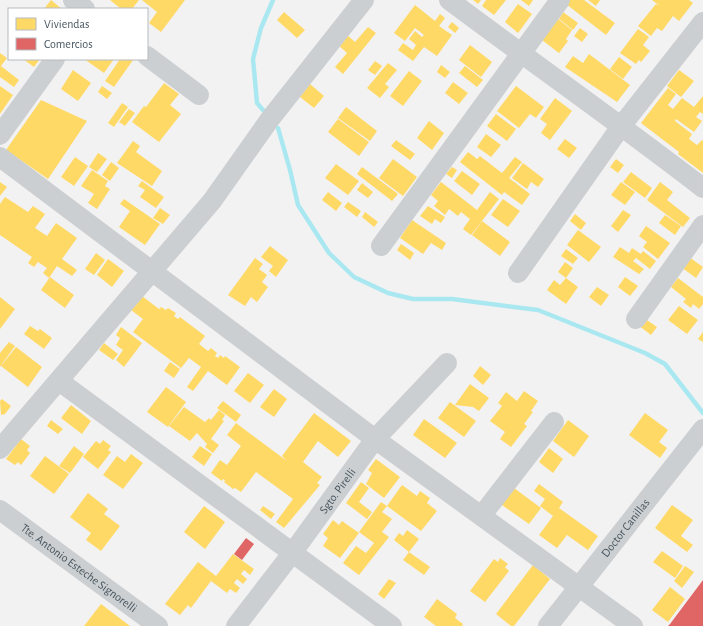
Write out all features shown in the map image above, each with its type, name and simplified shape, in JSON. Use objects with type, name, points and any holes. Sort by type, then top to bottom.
[{"type":"street","points":[[74,0],[84,8]]},
{"type":"street","points":[[91,8],[97,0]]},
{"type":"street","points":[[3,441],[59,381],[212,202],[270,119],[364,0]]},
{"type":"street","points":[[449,0],[521,54],[622,125],[703,188]]},
{"type":"street","points":[[382,246],[560,0]]},
{"type":"street","points":[[518,273],[622,125],[703,22]]},
{"type":"street","points":[[148,57],[199,95]]},
{"type":"street","points":[[0,135],[53,60]]},
{"type":"street","points":[[0,157],[375,439],[633,626]]},
{"type":"street","points":[[636,318],[703,225]]},
{"type":"street","name":"Sgto. Pirelli","points":[[236,626],[293,552],[375,439],[446,363]]},
{"type":"street","points":[[59,381],[392,626]]},
{"type":"street","points":[[482,516],[554,422]]},
{"type":"street","name":"Doctor Canillas","points":[[548,626],[701,431]]},
{"type":"street","name":"Tte. Antonio Esteche Signorelli","points":[[0,510],[158,626]]},
{"type":"building: Viviendas","points":[[51,0],[61,8],[45,8]]},
{"type":"building: Viviendas","points":[[110,0],[139,0],[133,8],[120,8]]},
{"type":"building: Viviendas","points":[[142,0],[185,0],[161,32],[149,23],[157,12]]},
{"type":"building: Viviendas","points":[[473,0],[481,0],[478,4]]},
{"type":"building: Viviendas","points":[[486,0],[506,0],[494,15],[482,6]]},
{"type":"building: Viviendas","points":[[521,0],[533,0],[529,6]]},
{"type":"building: Viviendas","points":[[569,0],[584,0],[615,23],[606,35],[566,4]]},
{"type":"building: Viviendas","points":[[588,0],[600,0],[596,6]]},
{"type":"building: Viviendas","points":[[652,0],[689,0],[693,3],[679,21],[673,16],[662,31],[657,28],[651,36],[638,26],[656,4],[660,6]]},
{"type":"building: Viviendas","points":[[518,4],[532,14],[518,33],[505,22]]},
{"type":"building: Viviendas","points":[[415,5],[435,21],[440,14],[445,18],[439,26],[452,35],[437,56],[424,47],[413,61],[398,50],[403,43],[413,50],[416,45],[409,39],[415,31],[422,37],[424,35],[415,28],[405,41],[394,33]]},
{"type":"building: Viviendas","points":[[284,12],[305,30],[297,38],[277,20]]},
{"type":"building: Viviendas","points":[[563,12],[578,23],[573,30],[559,19]]},
{"type":"building: Viviendas","points":[[558,19],[572,30],[566,39],[568,41],[559,53],[542,40]]},
{"type":"building: Viviendas","points":[[452,22],[459,28],[455,33],[448,27]]},
{"type":"building: Viviendas","points":[[368,27],[376,33],[343,74],[335,67],[347,53],[338,45],[347,35],[355,42]]},
{"type":"building: Viviendas","points":[[580,28],[588,34],[582,42],[574,36]]},
{"type":"building: Viviendas","points":[[638,29],[649,37],[643,45],[650,51],[641,62],[639,60],[636,64],[620,53]]},
{"type":"building: Viviendas","points":[[470,45],[492,62],[481,77],[459,60]]},
{"type":"building: Viviendas","points":[[0,53],[7,58],[1,66],[19,80],[14,87],[0,77]]},
{"type":"building: Viviendas","points":[[589,54],[630,85],[617,102],[565,67],[573,56],[583,63]]},
{"type":"building: Viviendas","points":[[619,57],[632,67],[623,79],[610,69]]},
{"type":"building: Viviendas","points":[[24,60],[39,60],[34,67]]},
{"type":"building: Viviendas","points":[[85,60],[113,60],[104,73]]},
{"type":"building: Viviendas","points":[[119,60],[133,60],[114,87],[105,81]]},
{"type":"building: Viviendas","points":[[375,61],[382,66],[375,75],[368,70]]},
{"type":"building: Viviendas","points":[[388,63],[397,70],[385,84],[389,87],[380,98],[367,88]]},
{"type":"building: Viviendas","points":[[441,65],[450,72],[445,78],[437,72]]},
{"type":"building: Viviendas","points":[[465,66],[483,80],[477,87],[459,73]]},
{"type":"building: Viviendas","points":[[73,70],[91,83],[78,101],[61,89]]},
{"type":"building: Viviendas","points":[[679,70],[694,81],[681,97],[667,86]]},
{"type":"building: Viviendas","points":[[409,71],[422,81],[403,106],[390,96]]},
{"type":"building: Viviendas","points":[[453,82],[468,93],[459,104],[445,93]]},
{"type":"building: Viviendas","points":[[164,83],[179,94],[170,105],[181,114],[159,142],[132,122],[144,106],[146,107]]},
{"type":"building: Viviendas","points":[[310,84],[324,96],[314,108],[300,97]]},
{"type":"building: Viviendas","points":[[0,86],[13,95],[0,114]]},
{"type":"building: Viviendas","points":[[102,86],[112,93],[107,99],[98,92]]},
{"type":"building: Viviendas","points":[[516,86],[544,107],[536,118],[530,114],[519,128],[497,111]]},
{"type":"building: Viviendas","points":[[668,88],[676,94],[668,105],[673,109],[682,98],[694,107],[703,96],[703,114],[700,112],[696,117],[702,121],[694,132],[676,119],[675,121],[692,134],[689,139],[697,145],[702,140],[703,141],[703,173],[678,154],[679,152],[641,123]]},
{"type":"building: Viviendas","points":[[555,98],[572,111],[550,140],[541,133],[547,124],[540,119]]},
{"type":"building: Viviendas","points":[[41,100],[87,121],[48,179],[6,150]]},
{"type":"building: Viviendas","points":[[122,103],[128,107],[114,127],[108,123]]},
{"type":"building: Viviendas","points":[[346,107],[377,131],[370,141],[338,118]]},
{"type":"building: Viviendas","points":[[129,109],[135,113],[125,126],[119,122]]},
{"type":"building: Viviendas","points":[[496,114],[516,129],[507,141],[487,126]]},
{"type":"building: Viviendas","points":[[338,119],[369,142],[359,156],[328,132]]},
{"type":"building: Viviendas","points":[[429,121],[444,133],[432,150],[417,138]]},
{"type":"building: Viviendas","points":[[486,134],[501,145],[491,157],[477,147]]},
{"type":"building: Viviendas","points":[[565,139],[577,148],[569,158],[557,149]]},
{"type":"building: Viviendas","points":[[396,140],[415,154],[410,160],[391,146]]},
{"type":"building: Viviendas","points":[[133,141],[140,146],[136,152],[162,171],[152,186],[117,163]]},
{"type":"building: Viviendas","points":[[468,152],[477,159],[480,156],[502,173],[515,157],[522,162],[509,178],[530,194],[522,205],[504,192],[502,195],[460,162]]},
{"type":"building: Viviendas","points":[[98,153],[107,159],[97,172],[89,167]]},
{"type":"building: Viviendas","points":[[75,157],[88,166],[74,186],[61,177]]},
{"type":"building: Viviendas","points":[[393,159],[417,177],[403,196],[379,178]]},
{"type":"building: Viviendas","points":[[616,159],[624,165],[618,173],[610,167]]},
{"type":"building: Viviendas","points":[[111,162],[119,168],[110,181],[102,175]]},
{"type":"building: Viviendas","points":[[523,163],[544,179],[538,187],[531,182],[527,189],[512,178]]},
{"type":"building: Viviendas","points":[[336,164],[359,181],[348,195],[325,178]]},
{"type":"building: Viviendas","points":[[362,167],[398,194],[392,201],[357,174]]},
{"type":"building: Viviendas","points":[[452,167],[457,170],[452,178],[446,174]]},
{"type":"building: Viviendas","points":[[92,170],[108,181],[105,186],[110,189],[97,209],[88,203],[94,194],[81,186]]},
{"type":"building: Viviendas","points":[[462,171],[480,184],[472,195],[454,181]]},
{"type":"building: Viviendas","points":[[631,172],[652,188],[645,198],[623,182]]},
{"type":"building: Viviendas","points":[[142,181],[164,197],[156,208],[140,197],[145,190],[138,186]]},
{"type":"building: Viviendas","points":[[0,182],[7,187],[0,196]]},
{"type":"building: Viviendas","points":[[441,182],[477,210],[490,192],[499,199],[471,235],[463,229],[470,219],[461,212],[458,216],[449,209],[445,215],[434,206],[438,201],[431,195]]},
{"type":"building: Viviendas","points":[[621,182],[635,192],[625,205],[611,195]]},
{"type":"building: Viviendas","points":[[660,182],[673,192],[667,200],[690,218],[683,227],[647,200]]},
{"type":"building: Viviendas","points":[[362,183],[373,192],[368,198],[357,190]]},
{"type":"building: Viviendas","points":[[328,192],[342,203],[336,211],[322,200]]},
{"type":"building: Viviendas","points":[[5,197],[28,212],[33,206],[45,214],[35,228],[47,236],[56,223],[77,238],[62,259],[77,270],[72,276],[57,266],[49,278],[43,273],[47,268],[38,262],[34,267],[28,263],[32,257],[0,235],[0,204]]},
{"type":"building: Viviendas","points":[[124,199],[160,224],[145,245],[119,227],[130,211],[120,204]]},
{"type":"building: Viviendas","points":[[503,199],[520,211],[508,227],[491,215]]},
{"type":"building: Viviendas","points":[[348,202],[361,211],[357,217],[344,207]]},
{"type":"building: Viviendas","points":[[428,206],[445,217],[441,223],[435,219],[432,224],[420,216]]},
{"type":"building: Viviendas","points":[[160,208],[170,215],[163,224],[153,218]]},
{"type":"building: Viviendas","points":[[623,210],[631,215],[618,232],[611,226]]},
{"type":"building: Viviendas","points":[[365,212],[378,222],[374,227],[362,217]]},
{"type":"building: Viviendas","points":[[575,214],[586,223],[581,230],[570,221]]},
{"type":"building: Viviendas","points":[[665,215],[681,226],[675,235],[659,223]]},
{"type":"building: Viviendas","points":[[412,220],[446,243],[442,250],[431,243],[423,254],[400,238]]},
{"type":"building: Viviendas","points":[[482,221],[510,242],[500,256],[472,235]]},
{"type":"building: Viviendas","points":[[646,226],[670,243],[658,259],[643,247],[647,242],[639,236]]},
{"type":"building: Viviendas","points":[[578,230],[601,247],[589,262],[567,245]]},
{"type":"building: Viviendas","points":[[401,244],[414,253],[410,260],[397,250]]},
{"type":"building: Viviendas","points":[[270,246],[288,260],[276,277],[269,271],[273,266],[261,257]]},
{"type":"building: Viviendas","points":[[620,247],[629,253],[632,248],[641,254],[643,251],[656,261],[650,269],[636,258],[633,261],[644,269],[639,274],[613,257]]},
{"type":"building: Viviendas","points":[[566,249],[578,258],[573,264],[561,256]]},
{"type":"building: Viviendas","points":[[96,253],[105,260],[94,275],[85,269]]},
{"type":"building: Viviendas","points":[[689,257],[703,267],[696,278],[681,267]]},
{"type":"building: Viviendas","points":[[255,258],[263,264],[259,269],[267,275],[262,282],[268,287],[257,302],[251,297],[245,306],[228,295]]},
{"type":"building: Viviendas","points":[[108,259],[124,271],[112,287],[97,275]]},
{"type":"building: Viviendas","points":[[565,262],[573,268],[566,278],[558,272]]},
{"type":"building: Viviendas","points":[[50,277],[74,295],[65,308],[41,290]]},
{"type":"building: Viviendas","points":[[625,277],[638,286],[630,296],[618,287]]},
{"type":"building: Viviendas","points":[[566,278],[578,287],[566,304],[547,290],[554,280],[560,285]]},
{"type":"building: Viviendas","points":[[678,278],[703,297],[703,304],[699,309],[693,304],[691,308],[683,302],[686,299],[671,287]]},
{"type":"building: Viviendas","points":[[597,287],[609,295],[601,306],[589,297]]},
{"type":"building: Viviendas","points":[[142,296],[159,309],[161,307],[166,310],[168,308],[176,313],[174,316],[178,319],[180,317],[205,336],[199,344],[208,351],[211,348],[217,353],[215,356],[218,358],[220,355],[224,358],[225,356],[240,367],[227,385],[208,371],[193,391],[187,387],[201,367],[189,358],[181,368],[133,332],[143,319],[131,310]]},
{"type":"building: Viviendas","points":[[0,297],[15,309],[0,329]]},
{"type":"building: Viviendas","points":[[679,306],[698,320],[687,334],[668,320]]},
{"type":"building: Viviendas","points":[[644,318],[657,327],[651,335],[638,325]]},
{"type":"building: Viviendas","points":[[30,326],[38,331],[40,329],[52,338],[44,349],[24,334]]},
{"type":"building: Viviendas","points":[[121,327],[142,343],[124,367],[116,360],[123,350],[116,345],[120,338],[116,335]]},
{"type":"building: Viviendas","points":[[703,332],[703,342],[698,339]]},
{"type":"building: Viviendas","points":[[9,342],[15,346],[0,367],[0,353]]},
{"type":"building: Viviendas","points":[[104,343],[118,354],[113,360],[99,350]]},
{"type":"building: Viviendas","points":[[16,347],[42,367],[28,387],[1,366]]},
{"type":"building: Viviendas","points":[[170,362],[180,369],[174,378],[164,371]]},
{"type":"building: Viviendas","points":[[480,366],[491,375],[483,385],[473,376]]},
{"type":"building: Viviendas","points":[[248,373],[264,385],[250,403],[234,391]]},
{"type":"building: Viviendas","points":[[470,384],[489,398],[479,411],[473,407],[455,405]]},
{"type":"building: Viviendas","points":[[166,387],[186,402],[168,427],[147,412]]},
{"type":"building: Viviendas","points":[[274,389],[287,399],[274,417],[260,407]]},
{"type":"building: Viviendas","points":[[524,391],[538,401],[531,411],[533,412],[524,424],[527,426],[511,447],[500,439],[505,432],[490,421],[502,406],[498,403],[506,392],[517,401]]},
{"type":"building: Viviendas","points":[[2,399],[11,406],[5,414],[1,415],[0,401]]},
{"type":"building: Viviendas","points":[[223,401],[241,415],[236,422],[217,408]]},
{"type":"building: Viviendas","points":[[450,402],[476,421],[464,437],[438,418]]},
{"type":"building: Viviendas","points":[[71,405],[91,421],[82,434],[61,418]]},
{"type":"building: Viviendas","points":[[184,407],[205,422],[209,418],[211,420],[219,410],[225,415],[222,420],[224,421],[211,439],[219,445],[213,453],[205,447],[207,444],[197,433],[190,441],[169,426]]},
{"type":"building: Viviendas","points":[[314,413],[351,441],[338,457],[318,441],[303,462],[322,477],[317,483],[320,485],[284,528],[276,522],[293,499],[256,472],[241,492],[235,488],[233,489],[224,482],[225,480],[223,479],[222,481],[211,473],[220,460],[227,465],[241,446],[227,435],[236,423],[287,461],[282,456]]},
{"type":"building: Viviendas","points":[[645,413],[668,430],[659,442],[667,448],[660,458],[629,435]]},
{"type":"building: Viviendas","points":[[424,419],[457,443],[445,458],[413,435]]},
{"type":"building: Viviendas","points":[[51,420],[63,429],[58,434],[47,426]]},
{"type":"building: Viviendas","points":[[568,420],[589,436],[574,457],[553,441]]},
{"type":"building: Viviendas","points":[[21,439],[30,446],[27,450],[30,453],[21,465],[18,462],[15,465],[6,459]]},
{"type":"building: Viviendas","points":[[103,440],[111,446],[108,450],[111,452],[98,469],[83,457],[96,441],[100,444]]},
{"type":"building: Viviendas","points":[[74,446],[84,454],[70,473],[59,466]]},
{"type":"building: Viviendas","points":[[200,446],[212,454],[204,466],[192,457]]},
{"type":"building: Viviendas","points":[[549,448],[563,459],[553,473],[539,462]]},
{"type":"building: Viviendas","points":[[131,454],[143,463],[123,489],[103,475],[117,456],[125,462]]},
{"type":"building: Viviendas","points":[[45,456],[69,474],[54,494],[30,476]]},
{"type":"building: Viviendas","points":[[376,459],[400,477],[384,498],[366,484],[372,473],[368,470]]},
{"type":"building: Viviendas","points":[[361,482],[369,488],[359,502],[372,512],[367,519],[346,503]]},
{"type":"building: Viviendas","points":[[539,484],[563,502],[559,508],[598,536],[588,550],[567,535],[557,548],[539,535],[553,516],[540,506],[545,499],[534,491]]},
{"type":"building: Viviendas","points":[[402,485],[417,496],[420,491],[430,498],[427,503],[437,511],[421,531],[387,506]]},
{"type":"building: Viviendas","points":[[514,488],[541,508],[529,524],[502,505]]},
{"type":"building: Viviendas","points":[[88,493],[108,509],[104,514],[120,526],[101,551],[86,540],[91,533],[70,517]]},
{"type":"building: Viviendas","points":[[381,502],[387,506],[382,512],[392,519],[382,532],[389,537],[359,575],[343,563],[356,546],[366,553],[374,543],[359,532]]},
{"type":"building: Viviendas","points":[[672,505],[693,520],[681,536],[693,545],[687,552],[655,528]]},
{"type":"building: Viviendas","points":[[204,506],[225,522],[205,549],[184,532]]},
{"type":"building: Viviendas","points":[[263,506],[275,514],[271,519],[260,510]]},
{"type":"building: Viviendas","points":[[333,520],[339,525],[342,521],[359,533],[340,558],[323,546],[328,538],[323,534]]},
{"type":"building: Viviendas","points":[[407,530],[419,539],[409,552],[394,540],[399,533],[403,536]]},
{"type":"building: Viviendas","points":[[662,551],[683,566],[675,578],[653,562]]},
{"type":"building: Viviendas","points":[[409,552],[430,567],[424,575],[403,560]]},
{"type":"building: Viviendas","points":[[233,554],[254,569],[250,575],[244,570],[241,574],[247,579],[243,584],[237,579],[234,583],[240,588],[236,593],[230,589],[227,593],[211,581],[191,608],[188,605],[180,615],[165,604],[198,562],[216,576]]},
{"type":"building: Viviendas","points":[[500,558],[508,564],[505,567],[509,571],[485,602],[470,591],[494,559],[498,562]]},
{"type":"building: Viviendas","points":[[533,565],[550,579],[514,626],[511,626],[496,614]]},
{"type":"building: Viviendas","points":[[685,566],[694,572],[682,588],[674,581]]},
{"type":"building: Viviendas","points":[[389,579],[396,583],[384,599],[378,594]]},
{"type":"building: Viviendas","points":[[670,587],[685,599],[668,622],[652,610]]},
{"type":"building: Viviendas","points":[[437,599],[457,614],[455,618],[463,624],[462,626],[436,626],[424,617]]},
{"type":"building: Viviendas","points":[[101,604],[130,626],[84,626]]},
{"type":"building: Comercios","points":[[246,538],[254,544],[242,560],[234,554]]},
{"type":"building: Comercios","points":[[703,580],[703,626],[668,626],[670,624]]},
{"type":"waterway","points":[[263,110],[257,103],[253,59],[261,28],[273,0]]},
{"type":"waterway","points":[[278,128],[298,205],[329,253],[354,277],[388,293],[413,299],[452,299],[538,310],[645,353],[665,364],[703,413]]}]
